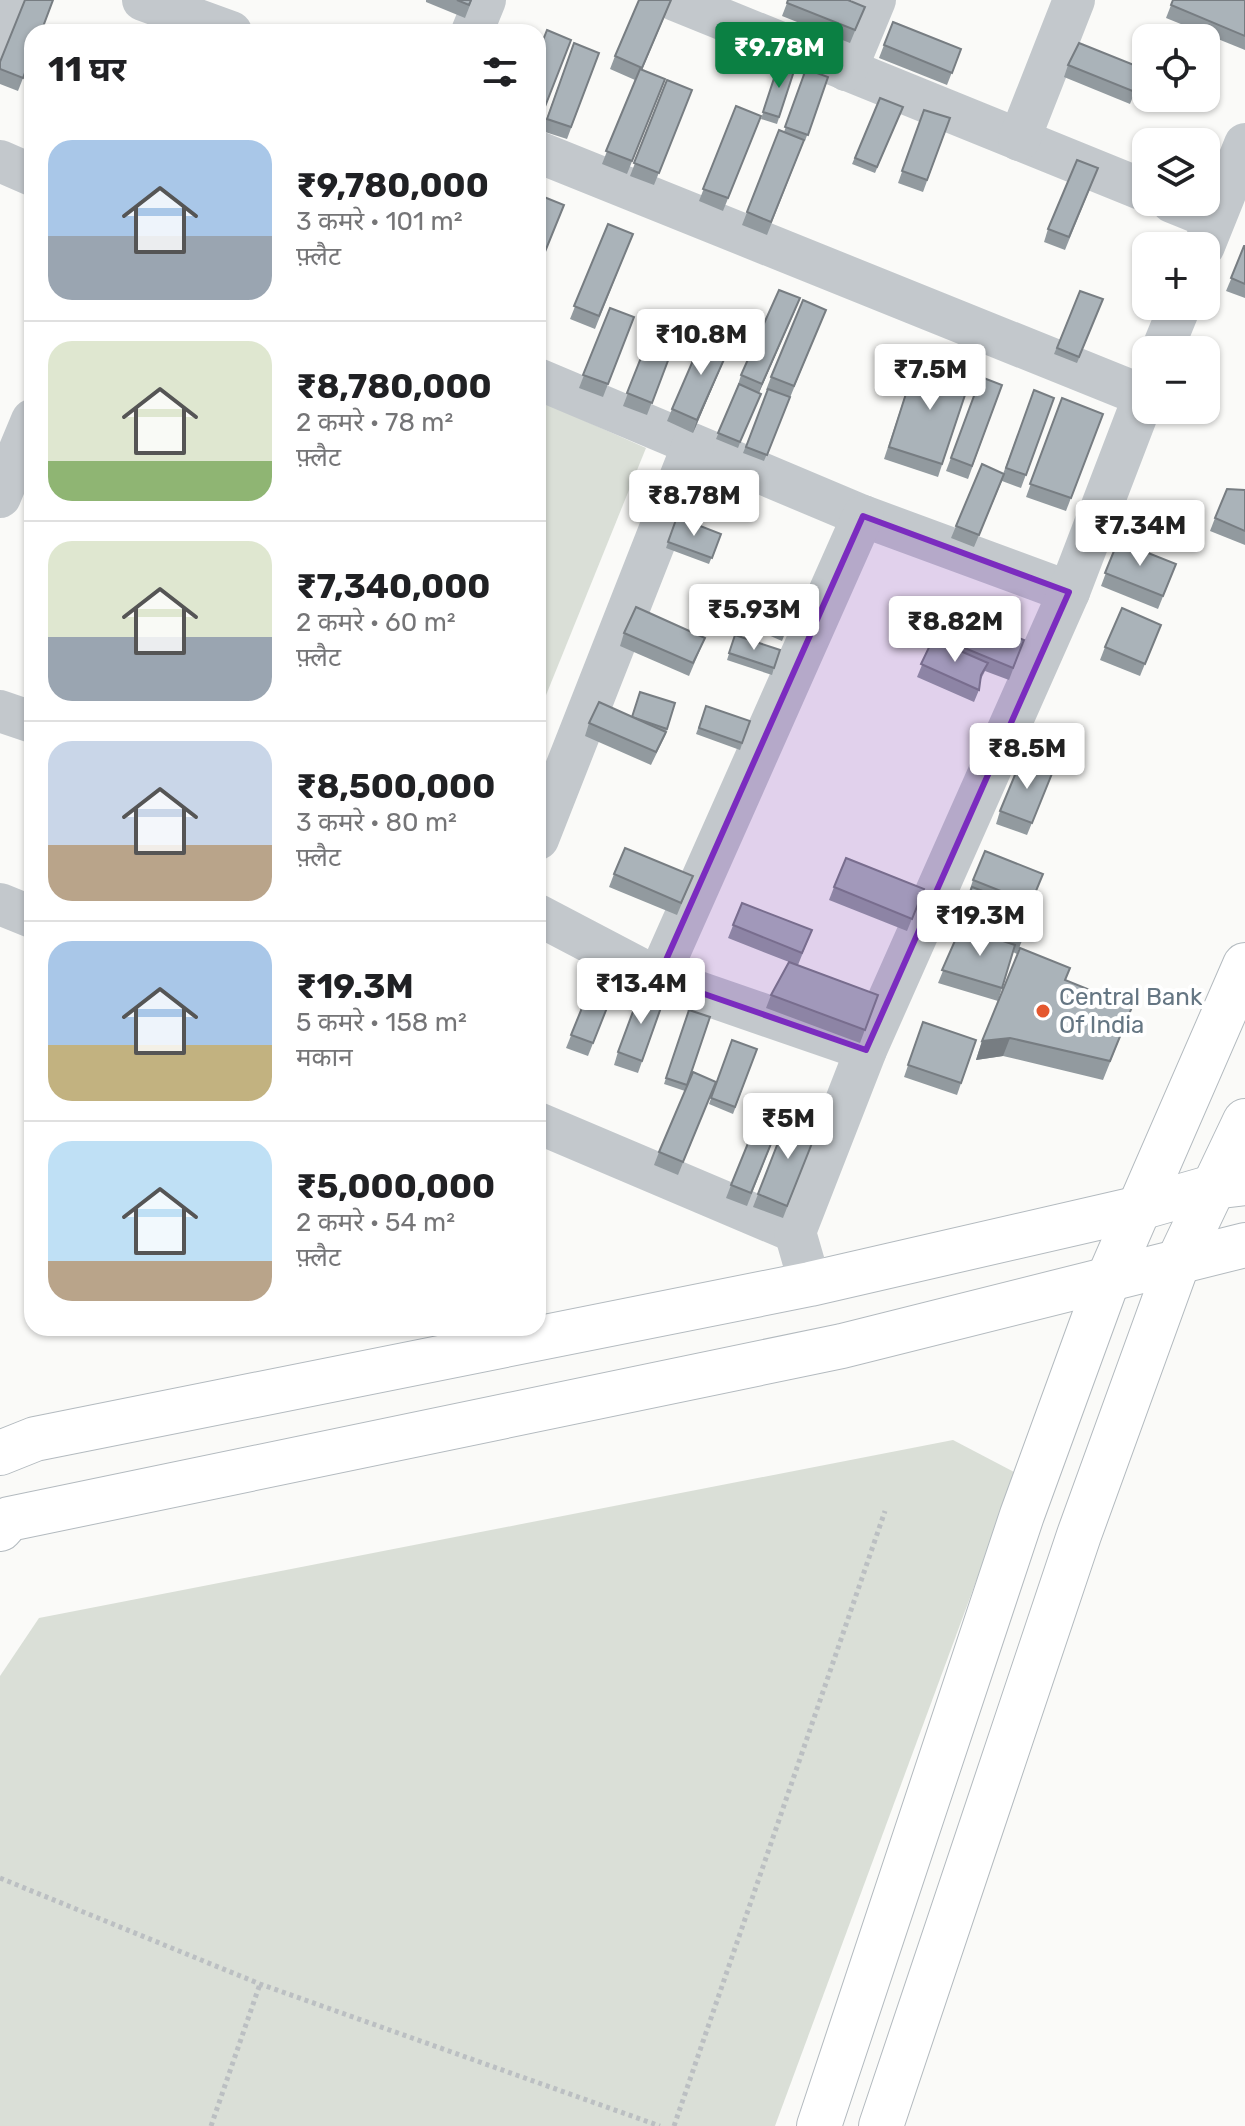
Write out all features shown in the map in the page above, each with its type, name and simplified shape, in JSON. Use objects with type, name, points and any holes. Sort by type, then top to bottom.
[{"type":"main road","points":[[819,2126],[1022,1515],[1107,1282],[1136,1209],[1245,965]]},
{"type":"main road","points":[[881,2126],[1074,1550],[1178,1262],[1229,1185],[1245,1121]]},
{"type":"main road","points":[[0,1453],[35,1439],[810,1284],[1229,1185]]},
{"type":"main road","points":[[0,1529],[9,1519],[842,1346],[1245,1245]]},
{"type":"street","points":[[0,42],[17,0]]},
{"type":"street","points":[[143,0],[209,24]]},
{"type":"street","points":[[475,24],[485,0]]},
{"type":"street","points":[[846,70],[875,0]]},
{"type":"street","points":[[1019,140],[1074,0]]},
{"type":"street","points":[[678,1],[1132,185]]},
{"type":"street","points":[[1189,216],[1209,232],[1245,144]]},
{"type":"street","points":[[546,155],[1132,389]]},
{"type":"street","points":[[0,161],[24,172]]},
{"type":"street","points":[[546,382],[863,516],[1069,592]]},
{"type":"street","points":[[810,1284],[795,1232],[866,1050],[1069,592],[1133,424]]},
{"type":"street","points":[[0,497],[24,439]]},
{"type":"street","points":[[546,819],[693,445]]},
{"type":"street","points":[[658,978],[863,516]]},
{"type":"street","points":[[0,711],[24,719]]},
{"type":"street","points":[[0,904],[24,914]]},
{"type":"street","points":[[546,919],[658,978],[866,1050]]},
{"type":"street","points":[[546,1126],[795,1232]]},
{"type":"path","points":[[674,2126],[885,1511]]},
{"type":"path","points":[[0,1878],[260,1984],[660,2126]]},
{"type":"path","points":[[211,2126],[260,1984]]},
{"type":"highlighted area","points":[[863,516],[1069,592],[866,1050],[658,978]]},
{"type":"shaded area","points":[[546,404],[646,448],[546,695]]},
{"type":"shaded area","points":[[953,1440],[1016,1473],[775,2126],[0,2126],[0,1676],[39,1618]]},
{"type":"building","points":[[25,0],[53,0],[44,24],[24,24],[23,78],[0,69]]},
{"type":"building","points":[[639,0],[671,0],[642,68],[615,56]]},
{"type":"building","points":[[788,0],[848,0],[865,7],[855,30],[787,3]]},
{"type":"building","points":[[1173,0],[1245,0],[1245,36],[1220,24],[1171,5]]},
{"type":"building","points":[[893,22],[961,49],[952,73],[884,45]]},
{"type":"building","points":[[547,30],[571,40],[546,104]]},
{"type":"building","points":[[574,43],[599,53],[571,127],[547,119]]},
{"type":"building","points":[[1079,43],[1132,64],[1132,91],[1068,65]]},
{"type":"building","points":[[779,63],[795,68],[779,117],[763,112]]},
{"type":"building","points":[[640,69],[665,79],[632,161],[606,151]]},
{"type":"building","points":[[806,69],[828,77],[808,135],[785,127]]},
{"type":"building","points":[[667,80],[692,90],[659,173],[634,163]]},
{"type":"building","points":[[880,98],[903,107],[877,167],[855,158]]},
{"type":"building","points":[[736,106],[761,116],[728,198],[703,189]]},
{"type":"building","points":[[924,110],[950,118],[927,180],[902,171]]},
{"type":"building","points":[[779,130],[804,140],[771,222],[747,212]]},
{"type":"building","points":[[1077,160],[1098,168],[1069,237],[1048,229]]},
{"type":"building","points":[[546,198],[564,205],[546,249]]},
{"type":"building","points":[[608,224],[633,234],[599,316],[574,306]]},
{"type":"building","points":[[1245,246],[1245,284],[1231,278]]},
{"type":"building","points":[[779,290],[800,298],[762,384],[741,375]]},
{"type":"building","points":[[1080,291],[1103,299],[1079,357],[1057,348]]},
{"type":"building","points":[[803,300],[826,310],[794,386],[771,377]]},
{"type":"building","points":[[610,308],[634,317],[608,384],[583,375]]},
{"type":"building","points":[[654,325],[678,334],[652,403],[627,393]]},
{"type":"building","points":[[704,335],[730,346],[697,420],[672,409]]},
{"type":"building","points":[[917,359],[971,377],[942,464],[889,447]]},
{"type":"building","points":[[981,377],[1002,385],[972,466],[951,458]]},
{"type":"building","points":[[739,384],[761,394],[740,442],[718,433]]},
{"type":"building","points":[[768,389],[790,397],[767,455],[746,447]]},
{"type":"building","points":[[1034,390],[1054,398],[1026,475],[1006,468]]},
{"type":"building","points":[[1062,398],[1103,414],[1071,498],[1030,484]]},
{"type":"building","points":[[982,464],[1004,474],[979,535],[956,526]]},
{"type":"building","points":[[1227,489],[1245,490],[1245,531],[1215,518]]},
{"type":"building","points":[[677,517],[721,534],[712,558],[668,542]]},
{"type":"building","points":[[1118,541],[1176,564],[1163,596],[1105,573]]},
{"type":"building","points":[[750,594],[793,613],[784,634],[740,616]]},
{"type":"building","points":[[939,606],[1024,640],[1013,668],[928,633]]},
{"type":"building","points":[[636,607],[705,638],[693,663],[624,633]]},
{"type":"building","points":[[1122,608],[1161,625],[1145,664],[1105,647]]},
{"type":"building","points":[[735,635],[780,650],[774,668],[729,653]]},
{"type":"building","points":[[933,639],[988,663],[981,675],[979,690],[921,664]]},
{"type":"building","points":[[640,692],[675,703],[667,729],[632,717]]},
{"type":"building","points":[[599,702],[666,732],[656,752],[589,723]]},
{"type":"building","points":[[706,706],[750,721],[742,743],[699,728]]},
{"type":"building","points":[[1022,758],[1053,771],[1032,823],[1000,811]]},
{"type":"building","points":[[625,848],[693,876],[681,903],[614,874]]},
{"type":"building","points":[[985,851],[1043,874],[1031,903],[973,880]]},
{"type":"building","points":[[846,858],[924,889],[912,919],[834,887]]},
{"type":"building","points":[[972,887],[1033,910],[1021,941],[960,918]]},
{"type":"building","points":[[742,903],[812,930],[802,953],[733,925]]},
{"type":"building","points":[[961,927],[1015,945],[1002,988],[942,970]]},
{"type":"building","name":"Central Bank Of India","points":[[1020,948],[1070,968],[1065,980],[1132,1007],[1110,1061],[1010,1038],[982,1041]]},
{"type":"building","points":[[789,962],[878,995],[865,1030],[771,995]]},
{"type":"building","points":[[599,966],[620,975],[593,1043],[571,1035]]},
{"type":"building","points":[[641,990],[664,999],[642,1061],[618,1052]]},
{"type":"building","points":[[689,1010],[710,1017],[687,1085],[666,1078]]},
{"type":"building","points":[[923,1022],[976,1040],[961,1083],[908,1065]]},
{"type":"building","points":[[732,1040],[757,1049],[735,1107],[711,1098]]},
{"type":"building","points":[[693,1072],[716,1082],[683,1162],[659,1152]]},
{"type":"building","points":[[766,1099],[786,1107],[751,1193],[731,1185]]},
{"type":"building","points":[[788,1117],[818,1128],[787,1206],[758,1194]]},
{"type":"place","name":"Central Bank Of India","points":[[1043,1011]]}]
